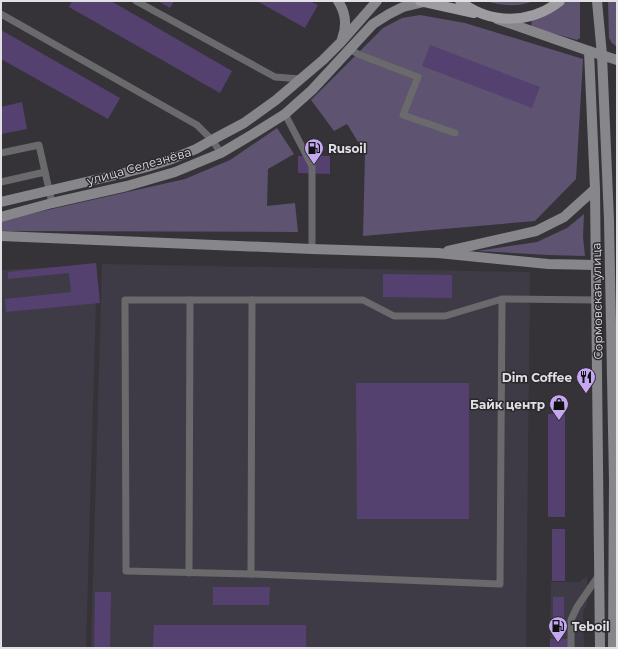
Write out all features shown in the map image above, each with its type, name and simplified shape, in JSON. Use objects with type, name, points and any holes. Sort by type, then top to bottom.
[{"type":"main road","points":[[338,1],[343,9],[346,21],[345,46]]},
{"type":"main road","name":"улица Селезнёва","points":[[1,217],[52,203],[127,186],[175,172],[221,153],[285,114],[312,90],[377,1]]},
{"type":"main road","points":[[460,1],[475,11],[617,60]]},
{"type":"main road","points":[[422,2],[504,19],[512,19],[535,15],[549,9],[560,1]]},
{"type":"main road","name":"Сормовская улица","points":[[597,1],[602,55],[609,220],[613,466],[613,648]]},
{"type":"main road","name":"улица Селезнёва","points":[[1,202],[147,167],[196,149],[244,123],[276,100],[378,20],[404,7],[422,2]]},
{"type":"main road","name":"Сормовская улица","points":[[589,51],[596,265],[600,648]]},
{"type":"main road","points":[[438,253],[536,230],[564,217],[594,189]]},
{"type":"main road","points":[[1,236],[438,253],[548,264],[596,265]]},
{"type":"lane","points":[[136,1],[275,77],[301,79]]},
{"type":"lane","points":[[1,14],[197,125],[212,140],[221,153]]},
{"type":"lane","points":[[345,46],[360,55],[418,77],[403,115],[455,133]]},
{"type":"lane","points":[[285,114],[312,166],[312,249]]},
{"type":"lane","points":[[1,153],[39,145],[52,203]]},
{"type":"lane","points":[[1,182],[45,172]]},
{"type":"lane","points":[[502,299],[500,584],[251,574],[126,571],[125,300],[363,300],[394,316],[445,316],[502,299],[596,300]]},
{"type":"lane","points":[[189,573],[190,300]]},
{"type":"lane","points":[[251,574],[252,300]]},
{"type":"lane","points":[[571,648],[571,620],[576,607],[599,575]]},
{"type":"shaded area","points":[[486,1],[534,1],[510,5]]},
{"type":"shaded area","points":[[566,1],[580,1],[580,38],[577,40],[531,27],[532,20],[562,5]]},
{"type":"shaded area","points":[[608,1],[617,1],[617,47],[609,38]]},
{"type":"shaded area","points":[[420,15],[465,23],[583,59],[576,179],[535,221],[363,236],[365,153],[347,124],[334,131],[311,100],[383,28],[402,18]]},
{"type":"shaded area","points":[[277,128],[294,154],[268,169],[267,206],[295,203],[298,232],[1,230],[1,221],[3,220],[185,179],[230,160]]},
{"type":"shaded area","points":[[584,214],[583,237],[585,256],[477,251],[537,242],[567,228]]},
{"type":"shaded area","points":[[102,264],[530,272],[526,648],[91,648]]},
{"type":"shaded area","points":[[97,265],[86,648],[1,648],[1,270]]},
{"type":"shaded area","points":[[587,576],[587,605],[583,612],[584,648],[550,648],[551,582],[579,582]]},
{"type":"building","points":[[72,1],[111,1],[232,71],[220,93],[69,7]]},
{"type":"building","points":[[158,1],[174,1],[170,8]]},
{"type":"building","points":[[257,1],[310,1],[318,5],[305,28]]},
{"type":"building","points":[[1,30],[120,98],[108,119],[1,59]]},
{"type":"building","points":[[430,45],[540,87],[532,108],[422,66]]},
{"type":"building","points":[[22,102],[27,129],[1,134],[1,107]]},
{"type":"building","points":[[298,156],[330,156],[330,174],[298,173]]},
{"type":"building","points":[[96,263],[100,303],[6,312],[5,299],[71,292],[69,273],[8,279],[8,272]]},
{"type":"building","points":[[383,274],[452,275],[452,298],[383,297]]},
{"type":"building","points":[[356,383],[469,383],[469,519],[357,519]]},
{"type":"building","points":[[548,414],[565,414],[565,517],[548,517]]},
{"type":"building","points":[[552,529],[565,529],[565,581],[552,581]]},
{"type":"building","points":[[213,587],[270,587],[269,605],[213,605]]},
{"type":"building","points":[[95,592],[111,592],[110,648],[94,648]]},
{"type":"building","points":[[553,597],[564,597],[564,620],[553,620]]},
{"type":"building","points":[[154,625],[306,625],[306,648],[153,648]]},
{"type":"building","points":[[550,639],[570,639],[570,648],[550,648]]},
{"type":"place","name":"Rusoil","points":[[314,165]]},
{"type":"place","name":"Dim Coffee","points":[[586,394]]},
{"type":"place","name":"Байк центр","points":[[559,421]]},
{"type":"place","name":"Teboil","points":[[558,643]]}]
